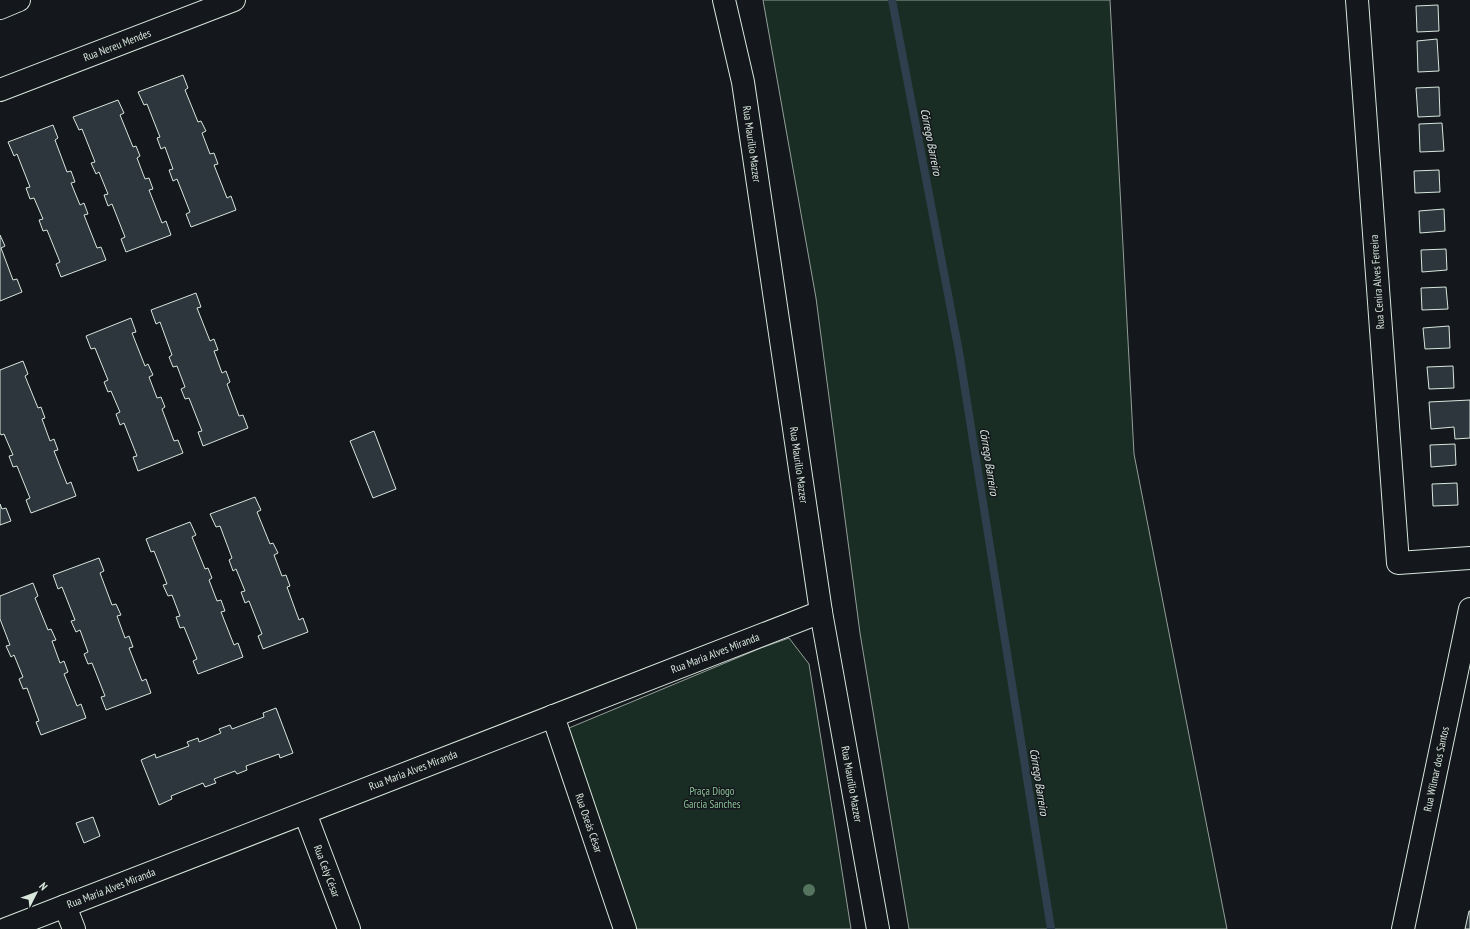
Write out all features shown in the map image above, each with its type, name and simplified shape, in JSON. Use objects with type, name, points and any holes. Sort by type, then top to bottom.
[{"type":"street","points":[[0,8],[19,0]]},
{"type":"street","name":"Rua Nereu Mendes","points":[[0,90],[234,0]]},
{"type":"street","name":"Rua Maurilio Mazzer","points":[[724,0],[743,82],[820,612],[878,929]]},
{"type":"street","name":"Rua Cenira Alves Ferreira","points":[[1357,0],[1398,563],[1470,558]]},
{"type":"street","name":"Rua Wilmar dos Santos","points":[[1403,929],[1470,609]]},
{"type":"street","name":"Rua Maria Alves Miranda","points":[[6,929],[820,612]]},
{"type":"street","name":"Rua Oseás César","points":[[553,716],[625,929]]},
{"type":"street","name":"Rua Cely César","points":[[305,813],[349,929]]},
{"type":"street","points":[[65,906],[74,929]]},
{"type":"green space","points":[[763,0],[1110,0],[1134,454],[1227,929],[909,929],[860,633],[816,298]]},
{"type":"green space","name":"Praça Diogo Garcia Sanches","points":[[789,638],[809,664],[851,929],[630,929],[569,728],[761,648]]},
{"type":"building","points":[[1438,5],[1439,31],[1417,32],[1416,6]]},
{"type":"building","points":[[1437,39],[1439,71],[1418,72],[1417,41]]},
{"type":"building","points":[[183,75],[188,88],[185,90],[198,122],[201,121],[206,131],[202,133],[210,154],[214,153],[218,164],[214,165],[227,198],[231,196],[236,210],[191,227],[186,214],[190,212],[177,179],[173,181],[169,170],[173,169],[165,147],[161,149],[157,138],[160,137],[147,104],[144,105],[138,92]]},
{"type":"building","points":[[1439,87],[1440,116],[1418,117],[1416,88]]},
{"type":"building","points":[[118,100],[124,113],[120,115],[133,147],[136,146],[140,156],[137,158],[145,179],[149,178],[153,189],[149,190],[162,223],[166,221],[171,235],[126,252],[121,239],[125,237],[112,204],[108,206],[104,195],[108,194],[99,172],[96,174],[91,163],[95,162],[82,129],[79,130],[73,117]]},
{"type":"building","points":[[1442,123],[1444,151],[1420,152],[1419,124]]},
{"type":"building","points":[[53,125],[58,138],[55,140],[67,172],[71,171],[75,182],[71,183],[80,205],[84,203],[88,214],[84,215],[97,248],[101,247],[106,260],[61,277],[56,264],[60,262],[47,230],[43,231],[39,220],[43,219],[34,198],[30,199],[26,188],[30,187],[17,154],[14,156],[8,142]]},
{"type":"building","points":[[1439,170],[1440,192],[1415,193],[1414,171]]},
{"type":"building","points":[[1444,209],[1445,231],[1420,233],[1419,211]]},
{"type":"building","points":[[0,235],[5,246],[1,248],[13,280],[17,279],[22,292],[0,301]]},
{"type":"building","points":[[1446,249],[1447,270],[1422,272],[1421,250]]},
{"type":"building","points":[[1446,287],[1448,309],[1422,310],[1421,288]]},
{"type":"building","points":[[196,293],[201,307],[197,308],[210,341],[214,339],[218,350],[214,351],[222,373],[226,371],[230,382],[227,384],[239,416],[243,415],[248,428],[203,446],[198,432],[202,431],[189,398],[185,399],[181,389],[185,387],[177,366],[173,367],[169,357],[172,355],[160,322],[156,324],[151,310]]},
{"type":"building","points":[[131,318],[136,332],[132,333],[145,366],[148,364],[153,375],[149,377],[157,398],[161,397],[165,407],[162,409],[174,441],[178,440],[183,453],[138,471],[133,457],[137,456],[124,423],[120,425],[116,414],[120,412],[111,391],[108,392],[104,382],[108,380],[95,348],[91,349],[86,336]]},
{"type":"building","points":[[1449,326],[1450,348],[1425,349],[1423,328]]},
{"type":"building","points":[[23,361],[28,374],[25,376],[38,408],[41,407],[45,418],[42,419],[50,441],[54,439],[58,450],[54,451],[67,484],[71,482],[76,496],[31,513],[26,500],[30,498],[17,466],[13,467],[9,456],[13,455],[4,434],[1,435],[0,433],[0,370]]},
{"type":"building","points":[[1453,366],[1454,388],[1429,389],[1427,367]]},
{"type":"building","points":[[1470,400],[1470,438],[1455,439],[1454,427],[1431,429],[1429,402]]},
{"type":"building","points":[[374,431],[396,489],[373,498],[350,441]]},
{"type":"building","points":[[1455,444],[1456,465],[1431,467],[1430,445]]},
{"type":"building","points":[[1457,483],[1458,505],[1433,506],[1432,484]]},
{"type":"building","points":[[255,497],[261,510],[257,512],[270,544],[273,543],[278,553],[274,555],[282,576],[286,575],[290,586],[287,587],[299,620],[303,618],[308,632],[263,649],[258,636],[262,634],[249,601],[245,603],[241,592],[245,591],[236,569],[233,571],[229,560],[232,558],[220,526],[216,527],[210,514]]},
{"type":"building","points":[[0,504],[2,509],[6,508],[11,521],[0,525]]},
{"type":"building","points":[[190,522],[196,535],[192,537],[205,569],[208,568],[212,578],[209,580],[217,601],[221,600],[225,611],[221,612],[234,645],[238,643],[243,657],[198,674],[193,661],[197,659],[184,627],[180,628],[176,617],[180,616],[172,595],[168,596],[163,585],[167,584],[154,551],[151,552],[146,539]]},
{"type":"building","points":[[99,558],[104,571],[100,573],[112,605],[116,604],[121,615],[117,616],[125,638],[129,636],[133,647],[129,648],[142,681],[146,679],[151,693],[106,710],[101,697],[105,696],[92,663],[88,664],[84,654],[88,652],[80,630],[76,632],[71,621],[75,620],[62,587],[58,589],[53,575]]},
{"type":"building","points":[[33,583],[38,596],[35,598],[48,630],[51,629],[56,640],[52,641],[60,663],[64,661],[68,672],[64,674],[77,706],[81,704],[86,718],[41,735],[36,722],[39,721],[27,688],[23,689],[19,679],[23,677],[14,655],[11,657],[6,646],[10,645],[0,619],[0,596]]},
{"type":"building","points":[[276,708],[293,753],[280,758],[279,754],[246,766],[247,770],[237,774],[235,771],[214,779],[216,783],[205,787],[203,783],[171,796],[172,799],[159,805],[141,760],[155,754],[156,758],[189,746],[187,742],[198,738],[199,742],[221,733],[219,729],[230,725],[232,729],[264,717],[263,713]]},
{"type":"building","points":[[93,817],[100,836],[84,843],[76,823]]},
{"type":"building","points":[[1469,911],[1470,929],[1465,929]]},
{"type":"waterway","name":"Córrego Barreiro","points":[[892,0],[959,352],[1051,929]]}]
